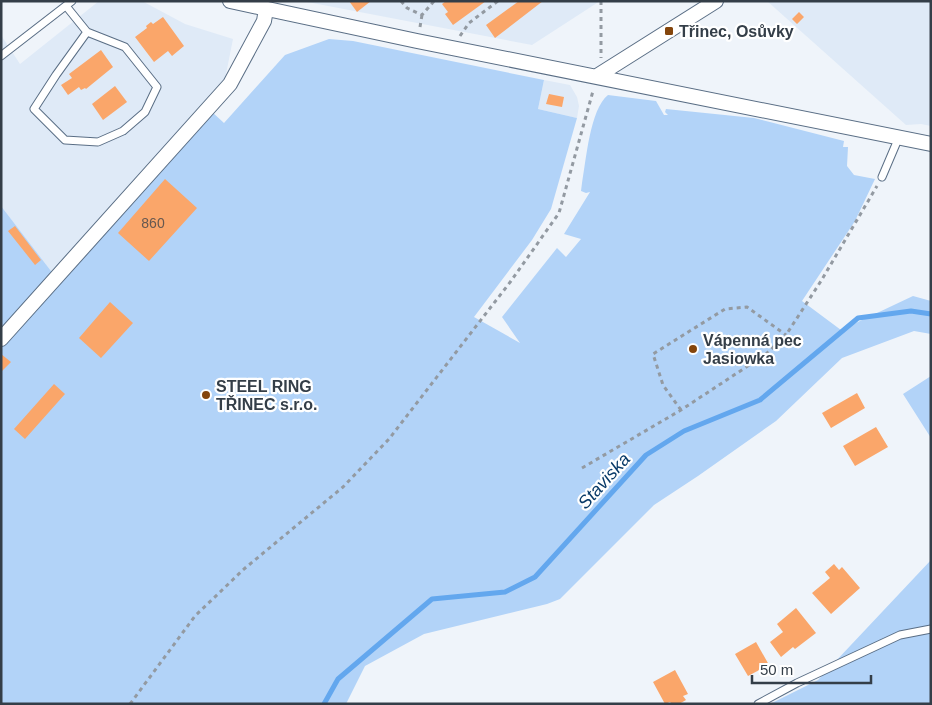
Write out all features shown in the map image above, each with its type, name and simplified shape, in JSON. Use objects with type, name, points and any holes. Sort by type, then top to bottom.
[{"type":"street","points":[[230,1],[931,144]]},
{"type":"street","points":[[597,76],[716,1]]},
{"type":"street","points":[[1,339],[230,84],[264,22],[266,9]]},
{"type":"lane","points":[[1,56],[69,4],[87,32],[125,47],[157,87],[145,112],[123,131],[98,142],[65,140],[34,109],[87,32]]},
{"type":"lane","points":[[882,177],[899,137]]},
{"type":"lane","points":[[758,704],[797,683],[900,635],[931,629]]},
{"type":"path","points":[[401,1],[407,8],[422,15],[434,1]]},
{"type":"path","points":[[454,48],[469,23],[498,1]]},
{"type":"path","points":[[130,704],[195,616],[244,568],[343,487],[389,439],[511,280],[559,213],[601,57],[601,1]]},
{"type":"path","points":[[582,468],[681,410],[766,354],[786,335],[821,281],[882,177]]},
{"type":"path","points":[[681,410],[663,385],[653,354],[725,309],[747,307],[786,335]]},
{"type":"shaded area","points":[[99,1],[142,1],[185,24],[233,39],[225,79],[234,87],[61,280],[51,271],[1,206],[1,35],[20,64]]},
{"type":"shaded area","points":[[302,1],[600,1],[532,45]]},
{"type":"shaded area","points":[[767,1],[931,1],[931,126],[921,124],[906,125]]},
{"type":"shaded area","points":[[329,39],[353,41],[544,80],[538,109],[577,118],[551,209],[532,240],[474,317],[520,343],[502,317],[557,248],[566,257],[581,239],[564,234],[590,192],[581,191],[587,149],[597,112],[608,95],[656,101],[664,115],[668,115],[665,112],[666,109],[754,118],[844,141],[843,147],[848,147],[847,166],[854,175],[875,179],[855,221],[802,301],[841,330],[913,296],[931,301],[931,334],[914,331],[842,358],[776,421],[654,505],[560,599],[547,604],[424,634],[365,666],[346,704],[1,704],[1,206],[51,271],[62,280],[212,112],[224,123],[285,55]]},
{"type":"shaded area","points":[[544,80],[570,85],[577,97],[579,106],[577,118],[538,109]]},
{"type":"shaded area","points":[[931,376],[931,438],[903,394]]},
{"type":"shaded area","points":[[931,560],[931,704],[770,704],[818,680]]},
{"type":"building","points":[[349,1],[371,1],[357,12]]},
{"type":"building","points":[[446,1],[486,1],[453,25],[445,14],[448,12],[442,4]]},
{"type":"building","points":[[519,1],[543,1],[495,38],[486,25]]},
{"type":"building","points":[[799,12],[804,17],[797,24],[792,19]]},
{"type":"building","points":[[163,17],[184,46],[172,56],[168,51],[154,62],[135,37],[147,28],[146,26],[151,22],[153,24]]},
{"type":"building","points":[[101,50],[113,67],[86,89],[81,90],[79,87],[68,95],[61,85],[72,78],[69,74]]},
{"type":"building","points":[[115,86],[127,102],[103,120],[92,104]]},
{"type":"building","points":[[549,94],[564,97],[562,107],[546,104]]},
{"type":"building","points":[[165,179],[197,208],[149,261],[118,233]]},
{"type":"building","points":[[15,226],[41,260],[35,265],[8,231]]},
{"type":"building","points":[[110,302],[133,323],[101,358],[79,338]]},
{"type":"building","points":[[1,354],[11,362],[1,372]]},
{"type":"building","points":[[54,384],[65,394],[25,439],[14,429]]},
{"type":"building","points":[[857,393],[865,408],[831,428],[822,413]]},
{"type":"building","points":[[876,427],[888,447],[855,466],[843,446]]},
{"type":"building","points":[[834,564],[839,570],[842,567],[860,588],[831,614],[812,593],[830,578],[825,572]]},
{"type":"building","points":[[796,608],[816,633],[781,657],[770,642],[783,632],[777,624]]},
{"type":"building","points":[[756,642],[769,665],[748,676],[735,654]]},
{"type":"building","points":[[675,670],[688,694],[683,696],[686,700],[679,704],[672,704],[670,702],[665,704],[653,682]]},
{"type":"waterway","name":"Staviska","points":[[324,704],[338,679],[432,599],[505,592],[535,577],[646,455],[684,431],[760,400],[858,318],[911,311],[931,314]]},
{"type":"place","name":"Třinec, Osůvky","points":[[669,31]]},
{"type":"place","name":"Vápenná pec Jasiowka","points":[[693,349]]},
{"type":"place","name":"STEEL RING TŘINEC s.r.o.","points":[[206,395]]}]
